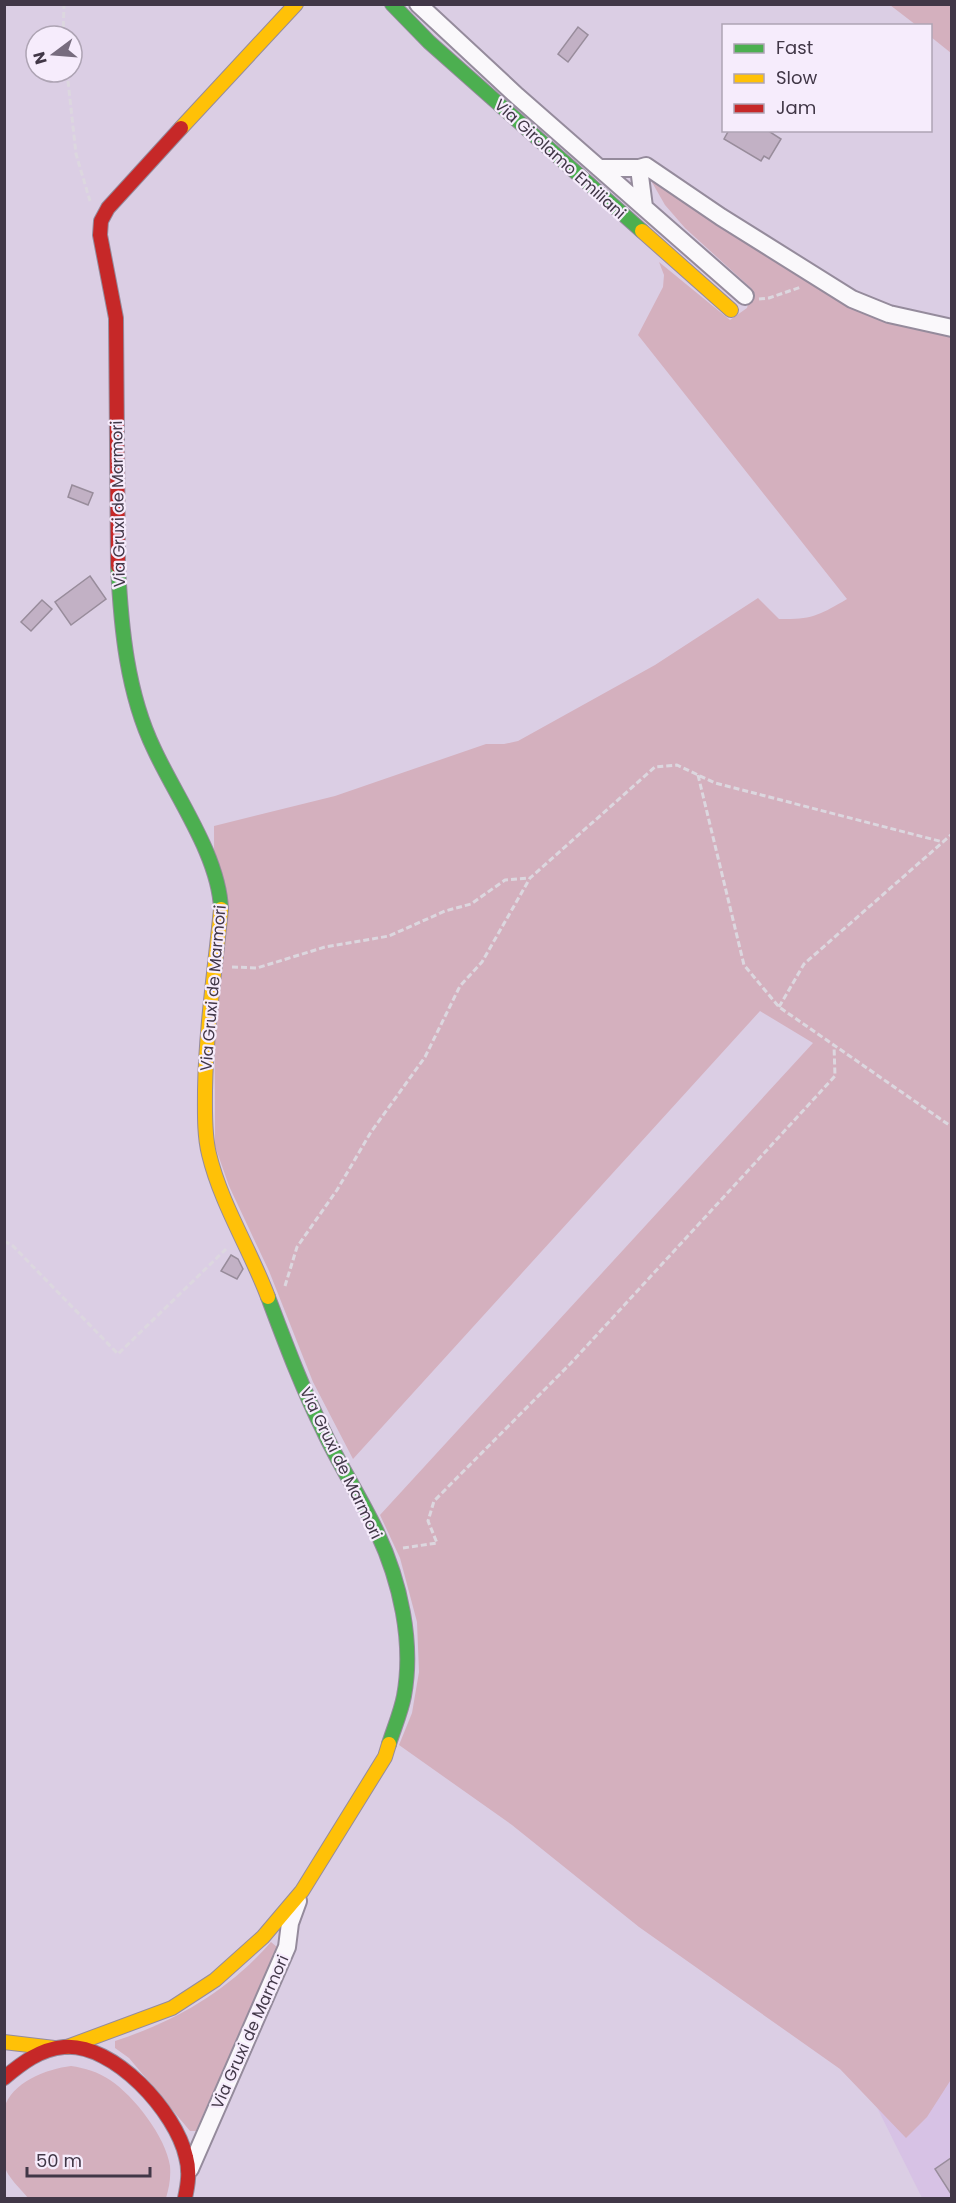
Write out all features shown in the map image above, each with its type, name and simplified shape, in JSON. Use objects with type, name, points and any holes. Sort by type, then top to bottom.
[{"type":"main road","points":[[101,221],[108,208],[296,4]]},
{"type":"main road","name":"Via Girolamo Emiliani","points":[[392,4],[446,57],[731,310]]},
{"type":"main road","name":"Via Gruxi de Marmori","points":[[4,2078],[21,2064],[60,2047],[148,2018],[194,1995],[215,1980],[263,1937],[302,1891],[385,1757],[404,1696],[406,1632],[396,1583],[378,1533],[324,1432],[297,1373],[257,1267],[219,1187],[208,1152],[205,1114],[206,1052],[221,908],[218,883],[206,852],[153,748],[142,720],[129,670],[120,610],[118,561],[116,318],[100,235],[101,221]]},
{"type":"main road","points":[[4,2042],[83,2048],[102,2054],[139,2081],[165,2114],[178,2136],[190,2169],[185,2199]]},
{"type":"street","name":"Via Girolamo Emiliani","points":[[417,4],[509,89],[745,296]]},
{"type":"street","points":[[599,168],[646,166],[819,281],[852,299],[889,314],[951,328]]},
{"type":"street","points":[[639,168],[644,207]]},
{"type":"street","name":"Via Gruxi de Marmori","points":[[190,2169],[287,1947],[290,1923],[302,1891]]},
{"type":"path","points":[[63,24],[64,4]]},
{"type":"path","points":[[68,84],[76,154],[90,202],[101,221]]},
{"type":"path","points":[[745,296],[758,299],[770,298],[819,281]]},
{"type":"path","points":[[272,1305],[285,1286],[297,1248],[337,1190],[371,1132],[425,1057],[460,986],[482,962],[530,878],[655,767],[677,765],[715,783],[943,842]]},
{"type":"path","points":[[698,775],[744,965],[779,1007],[951,1127]]},
{"type":"path","points":[[779,1007],[804,964],[951,834]]},
{"type":"path","points":[[215,967],[257,968],[325,947],[389,936],[445,911],[471,904],[505,880],[530,878]]},
{"type":"path","points":[[384,1550],[437,1543],[428,1521],[434,1501],[571,1363],[835,1076],[834,1045]]},
{"type":"path","points":[[4,1241],[13,1246],[117,1354],[227,1248],[237,1228]]},
{"type":"shaded area","points":[[890,5],[951,5],[951,53],[932,38],[932,24],[915,24]]},
{"type":"shaded area","points":[[649,177],[793,273],[853,307],[951,335],[952,2078],[927,2117],[906,2138],[840,2069],[639,1927],[512,1825],[399,1745],[412,1713],[419,1672],[417,1622],[400,1558],[380,1515],[813,1043],[760,1011],[353,1459],[313,1382],[269,1271],[229,1186],[215,1146],[214,826],[335,796],[486,744],[518,741],[655,665],[758,598],[779,619],[799,619],[815,615],[847,599],[638,335],[663,287],[664,275],[659,262],[730,320],[747,308],[752,289],[685,228],[665,205]]},
{"type":"shaded area","points":[[951,1847],[951,2198],[922,2198],[854,2061]]},
{"type":"shaded area","points":[[271,1942],[277,1947],[196,2131],[190,2131],[129,2058],[115,2048],[115,2041],[180,2014],[219,1990]]},
{"type":"shaded area","points":[[71,2066],[91,2071],[110,2080],[129,2096],[148,2118],[162,2143],[170,2166],[166,2198],[28,2198],[11,2178],[4,2165],[4,2109],[8,2100],[14,2091],[31,2078],[51,2070]]},
{"type":"building","points":[[578,27],[588,35],[568,62],[558,54]]},
{"type":"building","points":[[728,132],[770,132],[781,139],[769,159],[764,156],[761,161],[724,139]]},
{"type":"building","points":[[72,485],[93,493],[88,505],[68,497]]},
{"type":"building","points":[[90,576],[106,599],[71,625],[55,602]]},
{"type":"building","points":[[42,600],[52,609],[31,631],[21,622]]},
{"type":"building","points":[[231,1255],[238,1259],[243,1269],[237,1279],[221,1271]]},
{"type":"building","points":[[951,2158],[951,2194],[935,2169]]},
{"type":"traffic: fast","points":[[392,4],[429,42],[642,231]]},
{"type":"traffic: fast","points":[[118,566],[127,659],[137,705],[154,749],[205,848],[213,868],[221,909]]},
{"type":"traffic: fast","points":[[268,1297],[316,1415],[377,1532],[398,1591],[406,1633],[407,1675],[403,1702],[389,1744]]},
{"type":"traffic: slow","points":[[181,128],[296,4]]},
{"type":"traffic: slow","points":[[642,231],[731,310]]},
{"type":"traffic: slow","points":[[221,909],[207,1045],[206,1139],[214,1173],[228,1209],[268,1297]]},
{"type":"traffic: slow","points":[[67,2047],[172,2008],[215,1980],[263,1937],[302,1891],[385,1757],[389,1744]]},
{"type":"traffic: slow","points":[[4,2042],[54,2048]]},
{"type":"traffic: jam","points":[[118,566],[116,318],[100,235],[101,221],[108,208],[181,128]]},
{"type":"traffic: jam","points":[[4,2078],[39,2054],[64,2047],[83,2049],[103,2056],[122,2068],[156,2101],[180,2139],[188,2167],[185,2198]]}]
